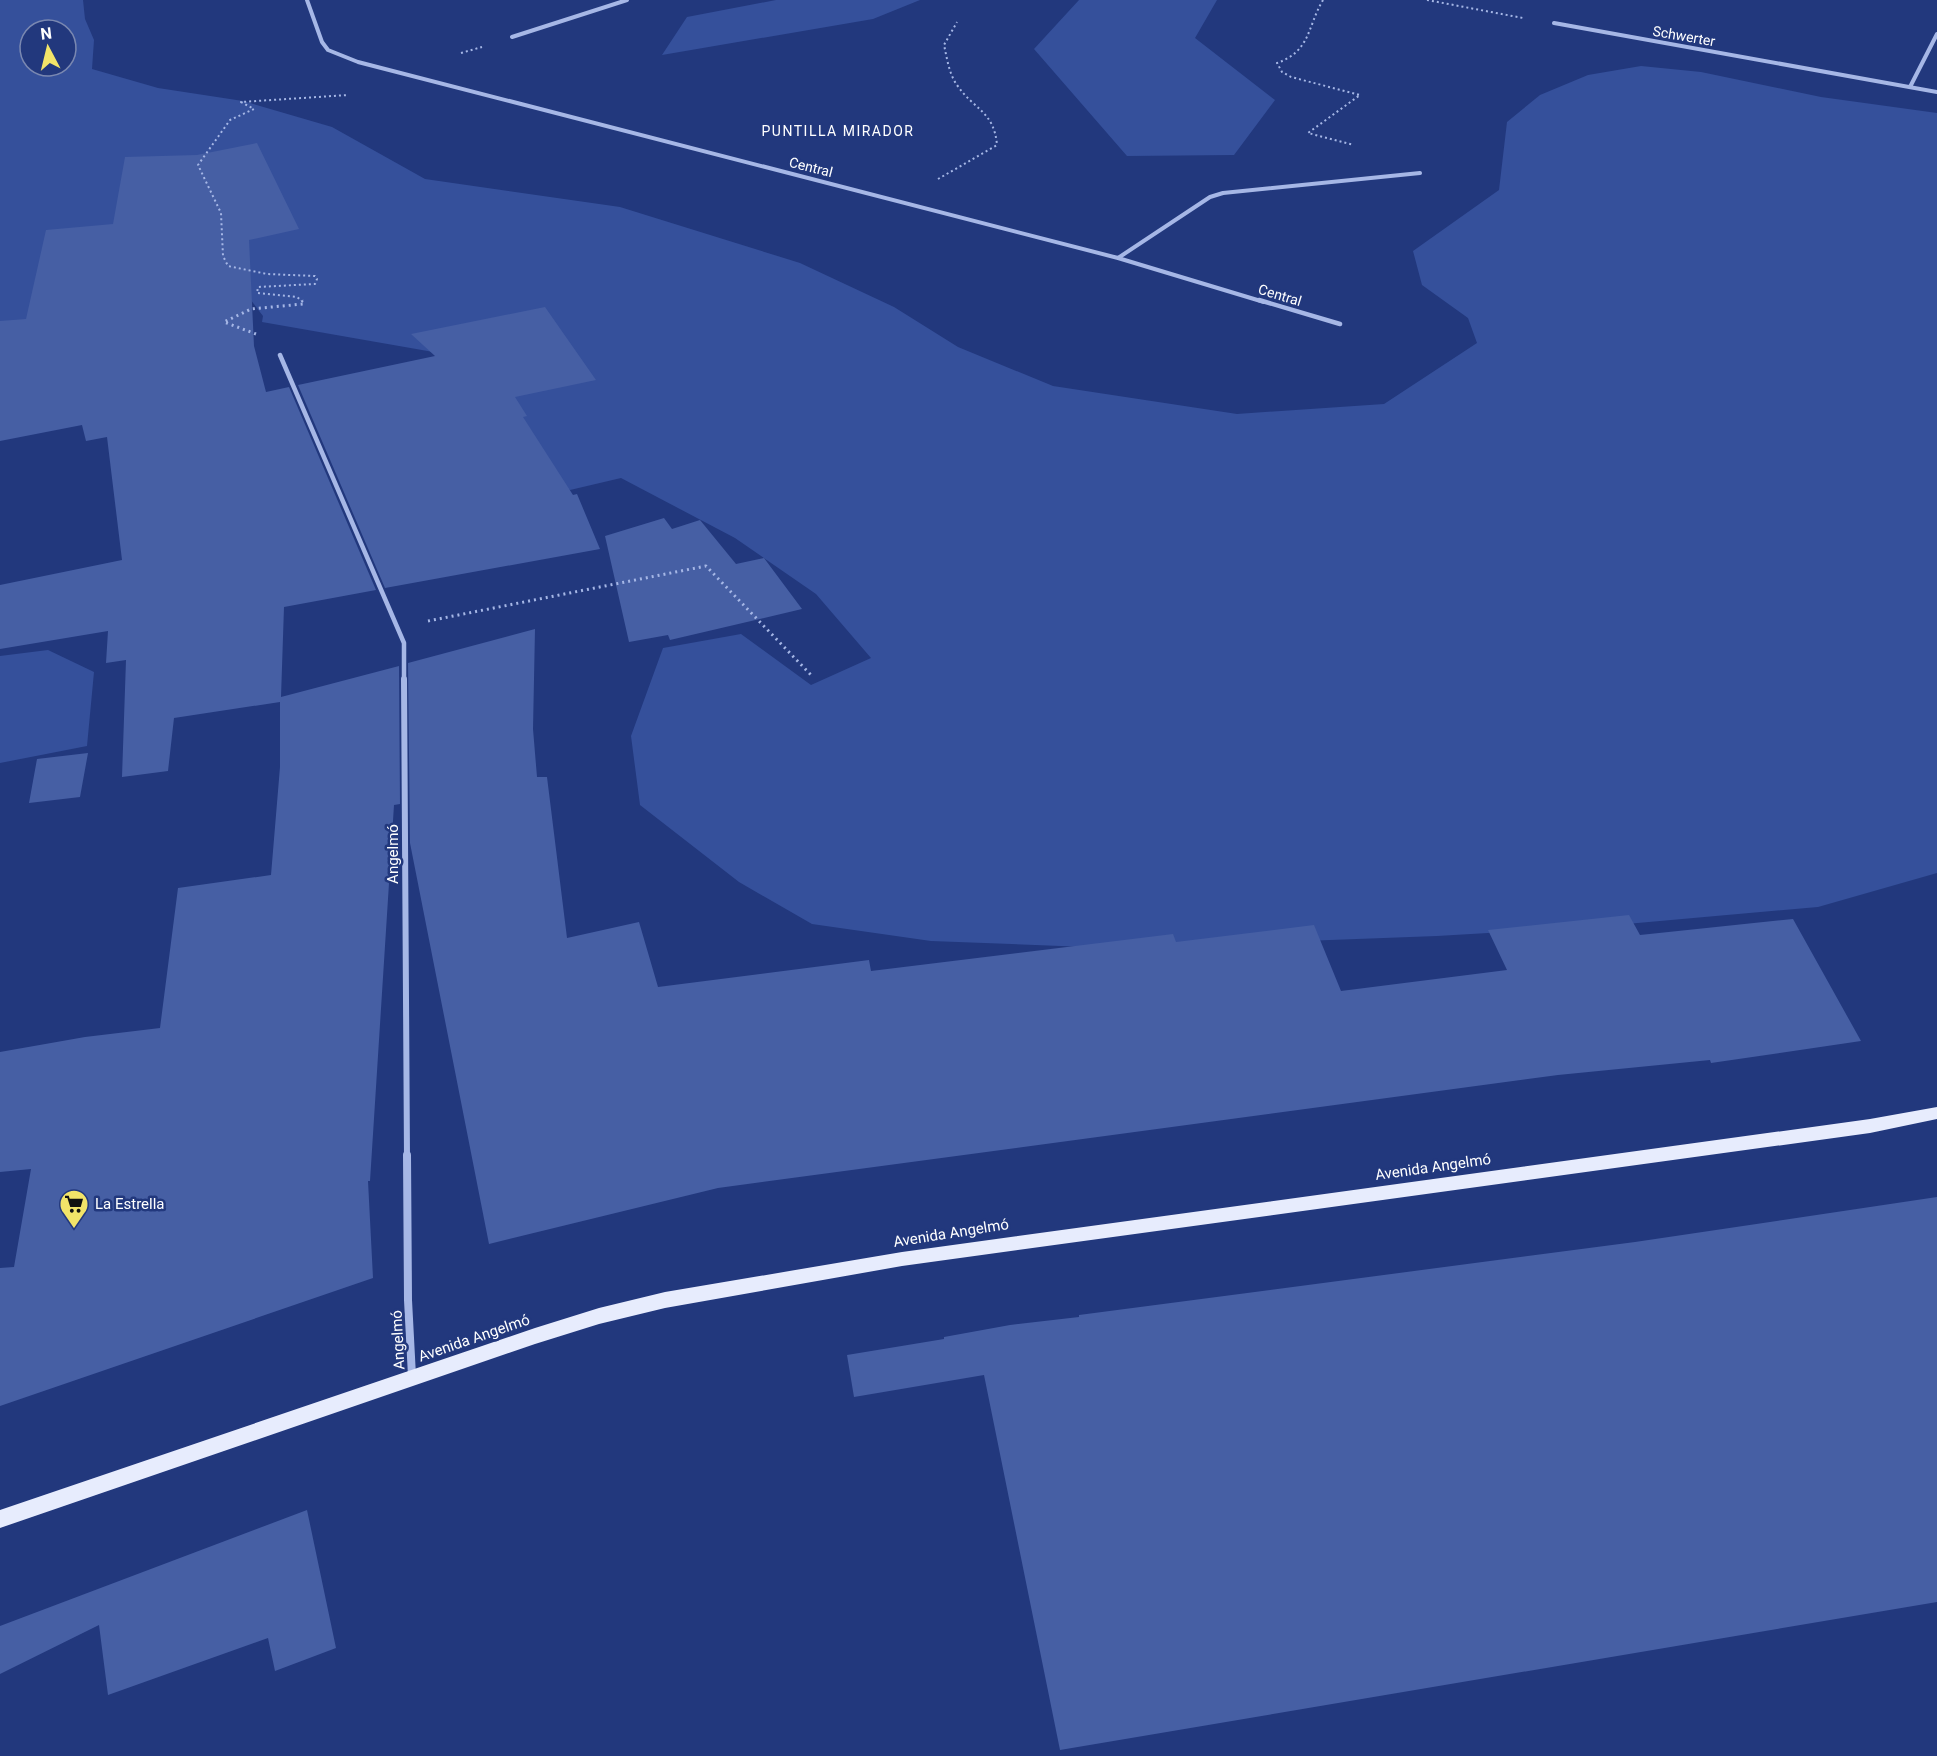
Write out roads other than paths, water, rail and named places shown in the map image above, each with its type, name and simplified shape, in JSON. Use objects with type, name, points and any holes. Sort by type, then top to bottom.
[{"type":"main road","name":"Avenida Angelmó","points":[[0,1519],[599,1316],[665,1300],[797,1276],[1026,1240],[1848,1129],[1937,1113]]},
{"type":"street","name":"Central","points":[[307,0],[322,42],[328,50],[358,62],[1118,258],[1340,324]]},
{"type":"street","points":[[512,37],[627,0]]},
{"type":"street","name":"Schwerter","points":[[1554,23],[1937,92]]},
{"type":"street","points":[[1910,87],[1937,34]]},
{"type":"street","points":[[1118,258],[1210,197],[1223,193],[1420,173]]},
{"type":"street","name":"Angelmó","points":[[280,355],[404,643],[408,1288],[412,1378]]},
{"type":"place","name":"La Estrella","points":[[74,1230]]},
{"type":"district","name":"PUNTILLA MIRADOR","points":[[838,131]]}]
